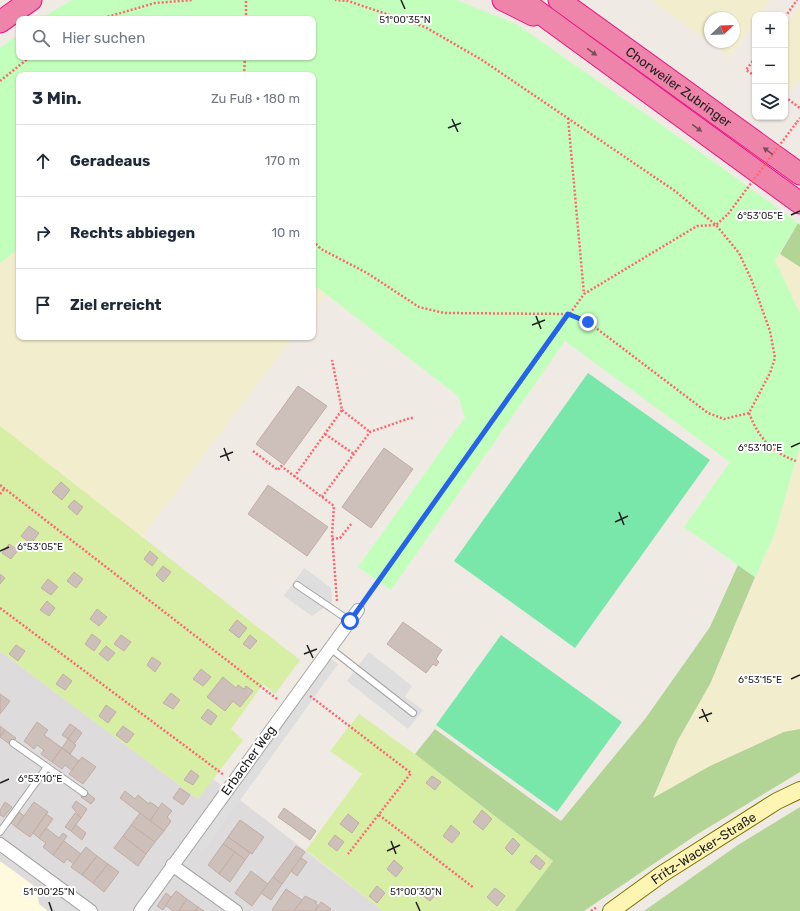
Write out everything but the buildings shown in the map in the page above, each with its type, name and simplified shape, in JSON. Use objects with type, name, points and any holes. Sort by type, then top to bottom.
[{"type":"highway","points":[[0,22],[31,0]]},
{"type":"highway","name":"Chorweiler Zubringer","points":[[503,0],[560,29]]},
{"type":"highway","name":"Chorweiler Zubringer","points":[[522,0],[800,203]]},
{"type":"highway","name":"Chorweiler Zubringer","points":[[558,0],[800,174]]},
{"type":"street","name":"Erbacher Weg","points":[[140,911],[300,688],[354,616]]},
{"type":"street","name":"Fritz-Wacker-Straße","points":[[611,911],[662,874],[777,800],[800,790]]},
{"type":"street","points":[[0,844],[91,911]]},
{"type":"street","points":[[172,865],[236,911]]},
{"type":"lane","points":[[297,585],[354,616]]},
{"type":"lane","points":[[330,648],[413,713]]},
{"type":"lane","points":[[13,743],[84,793]]},
{"type":"lane","points":[[0,832],[47,767]]},
{"type":"path","points":[[110,16],[155,3],[193,0]]},
{"type":"path","points":[[246,0],[246,16]]},
{"type":"path","points":[[316,244],[321,249],[367,274],[419,307],[444,313],[568,314],[588,322],[708,413],[724,419],[749,413],[770,373],[774,358],[770,331],[739,253],[716,225],[675,191],[482,60],[425,27],[348,1],[335,0]]},
{"type":"path","points":[[788,13],[797,0]]},
{"type":"path","points":[[0,81],[26,60]]},
{"type":"path","points":[[244,72],[245,60]]},
{"type":"path","points":[[752,62],[746,70],[752,74]]},
{"type":"path","points":[[788,100],[800,108]]},
{"type":"path","points":[[568,117],[584,294]]},
{"type":"path","points":[[253,450],[278,470],[280,466],[334,506],[332,540],[337,603],[354,616],[568,314],[584,294],[697,226],[716,225],[728,214],[800,118]]},
{"type":"path","points":[[332,360],[342,410],[370,432]]},
{"type":"path","points":[[294,477],[342,410]]},
{"type":"path","points":[[749,413],[755,427],[767,444],[781,455],[796,461]]},
{"type":"path","points":[[322,497],[370,432],[410,418],[414,418]]},
{"type":"path","points":[[325,434],[354,454]]},
{"type":"path","points":[[0,485],[287,707]]},
{"type":"path","points":[[0,494],[4,489]]},
{"type":"path","points":[[332,540],[340,538],[352,523]]},
{"type":"path","points":[[0,608],[233,782]]},
{"type":"path","points":[[300,688],[411,773],[348,854]]},
{"type":"path","points":[[378,815],[474,888]]},
{"type":"shaded area","points":[[651,0],[770,0],[761,12],[752,12],[752,25],[740,43],[740,12],[704,12],[704,38]]},
{"type":"shaded area","points":[[800,4],[800,76],[792,90],[788,87],[788,23]]},
{"type":"shaded area","points":[[718,48],[736,48],[730,57]]},
{"type":"shaded area","points":[[16,251],[16,340],[291,340],[142,537],[0,426],[0,263]]},
{"type":"shaded area","points":[[780,254],[800,267],[800,314],[775,260]]},
{"type":"shaded area","points":[[316,286],[326,294],[316,307]]},
{"type":"shaded area","points":[[800,445],[800,729],[784,732],[653,799],[678,740],[710,684],[775,533]]},
{"type":"shaded area","points":[[304,568],[331,588],[332,602],[312,616],[284,596]]},
{"type":"shaded area","points":[[0,651],[198,799],[213,779],[383,911],[0,911]]},
{"type":"shaded area","points":[[369,652],[412,686],[405,697],[423,710],[408,729],[347,681]]},
{"type":"shaded area","points":[[328,657],[338,664],[203,852],[193,845]]},
{"type":"shaded area","points":[[0,861],[37,888],[39,904],[48,911],[0,911]]},
{"type":"shaded area","points":[[53,893],[76,911],[58,911],[47,902]]},
{"type":"green space","points":[[72,0],[457,0],[516,24],[703,154],[798,223],[775,260],[800,314],[800,445],[775,533],[755,577],[684,527],[730,462],[565,341],[391,590],[358,567],[465,417],[458,396],[316,286],[316,72],[16,72],[16,251],[0,263],[0,48],[16,36],[16,60],[316,60],[316,16],[44,16]]},
{"type":"green space","points":[[798,223],[800,225],[800,267],[780,254]]},
{"type":"green space","points":[[588,373],[710,460],[575,648],[454,561]]},
{"type":"green space","points":[[0,426],[300,660],[275,694],[263,684],[231,729],[243,740],[198,799],[0,651]]},
{"type":"green space","points":[[738,565],[755,577],[710,684],[678,740],[653,798],[710,766],[784,732],[800,729],[800,772],[696,835],[584,911],[515,911],[553,861],[415,754],[435,729],[561,821],[645,719],[710,627]]},
{"type":"green space","points":[[501,635],[622,722],[557,812],[436,725]]},
{"type":"green space","points":[[359,714],[415,754],[553,861],[515,911],[383,911],[306,850],[362,774],[330,751]]},
{"type":"green space","points":[[800,807],[800,911],[644,911],[738,845]]},
{"type":"route","points":[[350,621],[371,589],[568,314],[588,322]]}]
